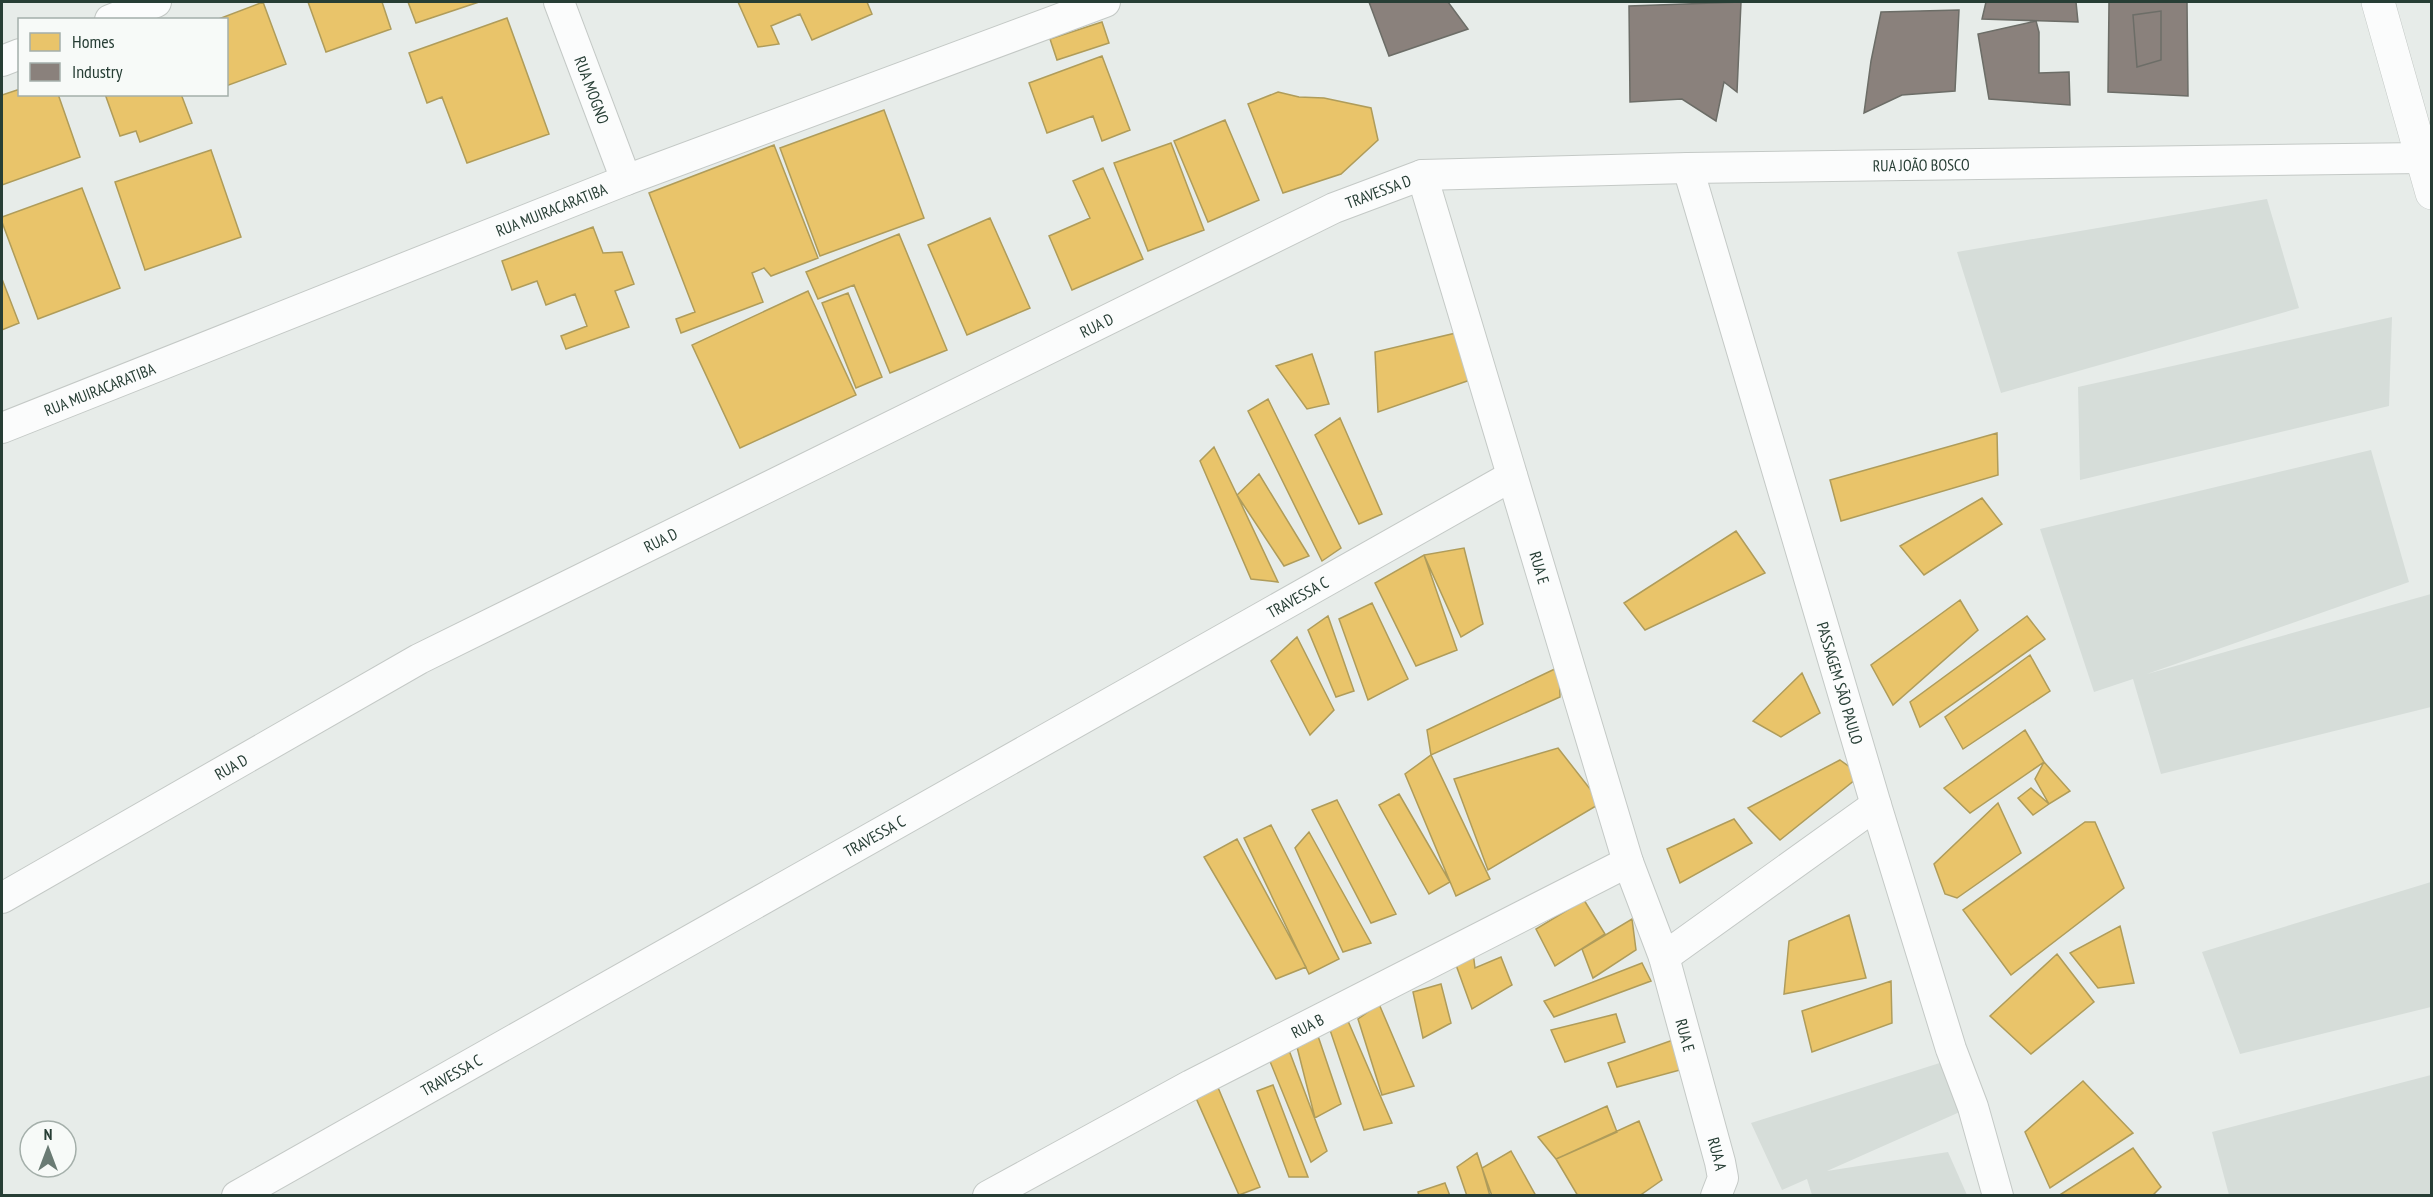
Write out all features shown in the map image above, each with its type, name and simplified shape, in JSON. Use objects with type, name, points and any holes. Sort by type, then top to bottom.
[{"type":"street","points":[[115,18],[156,2]]},
{"type":"street","name":"RUA MOGNO","points":[[559,2],[626,180]]},
{"type":"street","name":"RUA MUIRACARATIBA","points":[[2,428],[626,180],[1105,2]]},
{"type":"street","points":[[2378,2],[2432,193]]},
{"type":"street","points":[[2,61],[18,55]]},
{"type":"street","name":"RUA JOÃO BOSCO","points":[[1422,176],[1688,168],[2422,158]]},
{"type":"street","name":"PASSAGEM SÃO PAULO","points":[[1688,168],[1876,805],[1951,1049],[1973,1107],[1998,1196]]},
{"type":"street","name":"TRAVESSA D","points":[[1334,208],[1422,176]]},
{"type":"street","name":"RUA E","points":[[1422,176],[1628,862],[1664,957],[1705,1113]]},
{"type":"street","name":"RUA D","points":[[2,898],[419,659],[1334,208]]},
{"type":"street","name":"TRAVESSA C","points":[[237,1196],[1512,476]]},
{"type":"street","points":[[1664,957],[1876,805]]},
{"type":"street","name":"RUA B","points":[[988,1196],[1191,1085],[1628,862]]},
{"type":"street","name":"RUA A","points":[[1705,1113],[1723,1178],[1716,1196]]},
{"type":"shaded area","points":[[2267,199],[2299,308],[2001,393],[1957,252]]},
{"type":"shaded area","points":[[2392,317],[2389,406],[2080,480],[2078,387]]},
{"type":"shaded area","points":[[2371,450],[2409,582],[2147,674],[2431,594],[2431,707],[2161,774],[2133,679],[2094,692],[2040,529]]},
{"type":"shaded area","points":[[2431,882],[2431,1007],[2240,1054],[2202,952]]},
{"type":"shaded area","points":[[1946,1061],[1962,1111],[1827,1171],[1948,1152],[1967,1195],[1812,1195],[1807,1179],[1782,1190],[1751,1123]]},
{"type":"shaded area","points":[[2431,1075],[2431,1195],[2229,1195],[2212,1132]]},
{"type":"building: Homes","points":[[263,2],[286,64],[228,85],[228,18],[221,18]]},
{"type":"building: Homes","points":[[308,2],[382,2],[391,29],[326,52]]},
{"type":"building: Homes","points":[[408,2],[479,2],[416,23]]},
{"type":"building: Homes","points":[[738,2],[867,2],[872,14],[812,40],[800,14],[771,26],[779,44],[758,47]]},
{"type":"building: Homes","points":[[507,18],[549,134],[467,163],[442,97],[427,103],[409,53]]},
{"type":"building: Homes","points":[[1102,22],[1109,43],[1057,60],[1050,39]]},
{"type":"building: Homes","points":[[1102,56],[1130,130],[1102,141],[1093,116],[1047,133],[1029,83]]},
{"type":"building: Homes","points":[[18,90],[18,96],[59,96],[80,157],[2,185],[2,95]]},
{"type":"building: Homes","points":[[1278,92],[1299,97],[1324,98],[1371,108],[1378,140],[1341,174],[1283,193],[1248,104]]},
{"type":"building: Homes","points":[[106,96],[182,96],[192,123],[140,142],[136,131],[120,136]]},
{"type":"building: Homes","points":[[884,110],[924,218],[820,256],[780,148]]},
{"type":"building: Homes","points":[[1225,120],[1259,200],[1208,222],[1174,141]]},
{"type":"building: Homes","points":[[1171,143],[1204,230],[1148,251],[1114,163]]},
{"type":"building: Homes","points":[[774,145],[818,258],[771,276],[764,268],[752,273],[763,302],[681,333],[676,319],[695,312],[649,193]]},
{"type":"building: Homes","points":[[211,150],[241,237],[145,270],[115,182]]},
{"type":"building: Homes","points":[[1103,168],[1143,259],[1072,290],[1049,236],[1090,218],[1073,181]]},
{"type":"building: Homes","points":[[82,188],[120,288],[38,319],[2,217]]},
{"type":"building: Homes","points":[[990,218],[1030,308],[967,335],[928,245]]},
{"type":"building: Homes","points":[[593,227],[603,253],[622,252],[634,284],[615,291],[629,327],[566,349],[561,336],[587,326],[575,294],[546,305],[537,281],[512,290],[502,261]]},
{"type":"building: Homes","points":[[899,234],[947,350],[890,373],[854,285],[818,299],[806,272]]},
{"type":"building: Homes","points":[[2,279],[19,323],[2,330]]},
{"type":"building: Homes","points":[[808,291],[856,395],[740,448],[692,345]]},
{"type":"building: Homes","points":[[848,293],[882,377],[856,388],[822,303]]},
{"type":"building: Homes","points":[[1456,333],[1473,379],[1378,412],[1375,352]]},
{"type":"building: Homes","points":[[1312,354],[1329,404],[1307,409],[1276,366]]},
{"type":"building: Homes","points":[[1268,399],[1341,548],[1322,561],[1248,411]]},
{"type":"building: Homes","points":[[1340,418],[1382,514],[1359,524],[1315,435]]},
{"type":"building: Homes","points":[[1997,433],[1998,475],[1841,521],[1830,480]]},
{"type":"building: Homes","points":[[1214,447],[1278,582],[1251,579],[1200,461]]},
{"type":"building: Homes","points":[[1259,474],[1309,556],[1284,566],[1237,495]]},
{"type":"building: Homes","points":[[1982,498],[2002,524],[1924,575],[1900,546]]},
{"type":"building: Homes","points":[[1736,531],[1765,573],[1645,630],[1624,603]]},
{"type":"building: Homes","points":[[1464,548],[1483,624],[1461,637],[1424,555]]},
{"type":"building: Homes","points":[[1424,555],[1457,650],[1416,666],[1375,583]]},
{"type":"building: Homes","points":[[1960,600],[1978,630],[1893,705],[1871,665]]},
{"type":"building: Homes","points":[[1372,603],[1408,679],[1368,700],[1339,619]]},
{"type":"building: Homes","points":[[1328,616],[1354,691],[1336,697],[1308,630]]},
{"type":"building: Homes","points":[[2027,616],[2045,639],[1920,727],[1910,702]]},
{"type":"building: Homes","points":[[1297,637],[1334,710],[1310,735],[1271,661]]},
{"type":"building: Homes","points":[[2030,655],[2050,691],[1963,749],[1945,717]]},
{"type":"building: Homes","points":[[1559,667],[1560,697],[1431,755],[1427,730]]},
{"type":"building: Homes","points":[[1802,673],[1820,713],[1781,737],[1753,721]]},
{"type":"building: Homes","points":[[2025,730],[2044,762],[1970,813],[1944,788]]},
{"type":"building: Homes","points":[[1558,748],[1601,803],[1488,870],[1454,779]]},
{"type":"building: Homes","points":[[1431,755],[1490,879],[1456,896],[1405,774]]},
{"type":"building: Homes","points":[[1840,760],[1861,775],[1780,840],[1748,808]]},
{"type":"building: Homes","points":[[2044,762],[2070,791],[2049,804],[2035,779]]},
{"type":"building: Homes","points":[[2031,788],[2049,804],[2033,815],[2018,798]]},
{"type":"building: Homes","points":[[1399,794],[1450,882],[1429,894],[1379,805]]},
{"type":"building: Homes","points":[[1337,800],[1396,914],[1371,923],[1312,810]]},
{"type":"building: Homes","points":[[1998,803],[2021,853],[1957,898],[1945,894],[1934,864]]},
{"type":"building: Homes","points":[[1734,819],[1752,843],[1680,883],[1667,849]]},
{"type":"building: Homes","points":[[2085,822],[2095,822],[2124,888],[2011,975],[1963,910]]},
{"type":"building: Homes","points":[[1271,825],[1339,959],[1309,974],[1244,838]]},
{"type":"building: Homes","points":[[1309,832],[1371,943],[1343,952],[1295,848]]},
{"type":"building: Homes","points":[[1237,839],[1306,967],[1276,979],[1204,857]]},
{"type":"building: Homes","points":[[1584,900],[1605,934],[1555,966],[1536,929]]},
{"type":"building: Homes","points":[[1849,915],[1866,978],[1784,994],[1789,941]]},
{"type":"building: Homes","points":[[1632,919],[1636,950],[1593,978],[1582,949]]},
{"type":"building: Homes","points":[[2120,926],[2134,983],[2098,988],[2070,953]]},
{"type":"building: Homes","points":[[1472,944],[1475,968],[1501,957],[1512,985],[1472,1009],[1452,954]]},
{"type":"building: Homes","points":[[2057,954],[2094,1002],[2031,1054],[1990,1016]]},
{"type":"building: Homes","points":[[1642,963],[1651,981],[1554,1017],[1544,1001]]},
{"type":"building: Homes","points":[[1891,981],[1892,1023],[1812,1052],[1802,1011]]},
{"type":"building: Homes","points":[[1441,984],[1451,1023],[1423,1038],[1413,992]]},
{"type":"building: Homes","points":[[1379,1004],[1414,1086],[1382,1095],[1358,1019]]},
{"type":"building: Homes","points":[[1616,1014],[1625,1042],[1565,1062],[1551,1030]]},
{"type":"building: Homes","points":[[1348,1021],[1392,1123],[1364,1130],[1330,1030]]},
{"type":"building: Homes","points":[[1317,1033],[1341,1104],[1315,1118],[1297,1047]]},
{"type":"building: Homes","points":[[1673,1040],[1680,1070],[1617,1087],[1608,1063]]},
{"type":"building: Homes","points":[[1287,1045],[1327,1151],[1311,1162],[1267,1054]]},
{"type":"building: Homes","points":[[1214,1078],[1260,1187],[1239,1195],[1192,1089]]},
{"type":"building: Homes","points":[[2083,1081],[2133,1133],[2050,1188],[2025,1132]]},
{"type":"building: Homes","points":[[1273,1085],[1308,1177],[1289,1177],[1257,1091]]},
{"type":"building: Homes","points":[[1607,1106],[1617,1132],[1556,1159],[1538,1137]]},
{"type":"building: Homes","points":[[1639,1121],[1662,1180],[1639,1196],[1578,1196],[1556,1159]]},
{"type":"building: Homes","points":[[2133,1148],[2161,1187],[2152,1196],[2058,1196]]},
{"type":"building: Homes","points":[[1511,1151],[1536,1196],[1492,1196],[1482,1168]]},
{"type":"building: Homes","points":[[1477,1153],[1490,1196],[1467,1196],[1457,1167]]},
{"type":"building: Homes","points":[[1445,1183],[1450,1196],[1419,1196],[1418,1192]]},
{"type":"building: Industry","points":[[1369,2],[1448,2],[1468,29],[1389,56]]},
{"type":"building: Industry","points":[[1741,2],[1737,92],[1724,82],[1716,121],[1682,99],[1630,102],[1629,6]]},
{"type":"building: Industry","points":[[1986,2],[2076,2],[2078,22],[1982,19]]},
{"type":"building: Industry","points":[[2109,2],[2187,2],[2188,96],[2108,92]]},
{"type":"building: Industry","points":[[1959,10],[1955,91],[1902,95],[1864,113],[1881,12]]},
{"type":"building: Industry","points":[[2161,11],[2161,60],[2137,67],[2133,15]]},
{"type":"building: Industry","points":[[2036,21],[2039,32],[2039,73],[2069,72],[2070,105],[1989,99],[1978,34]]}]
